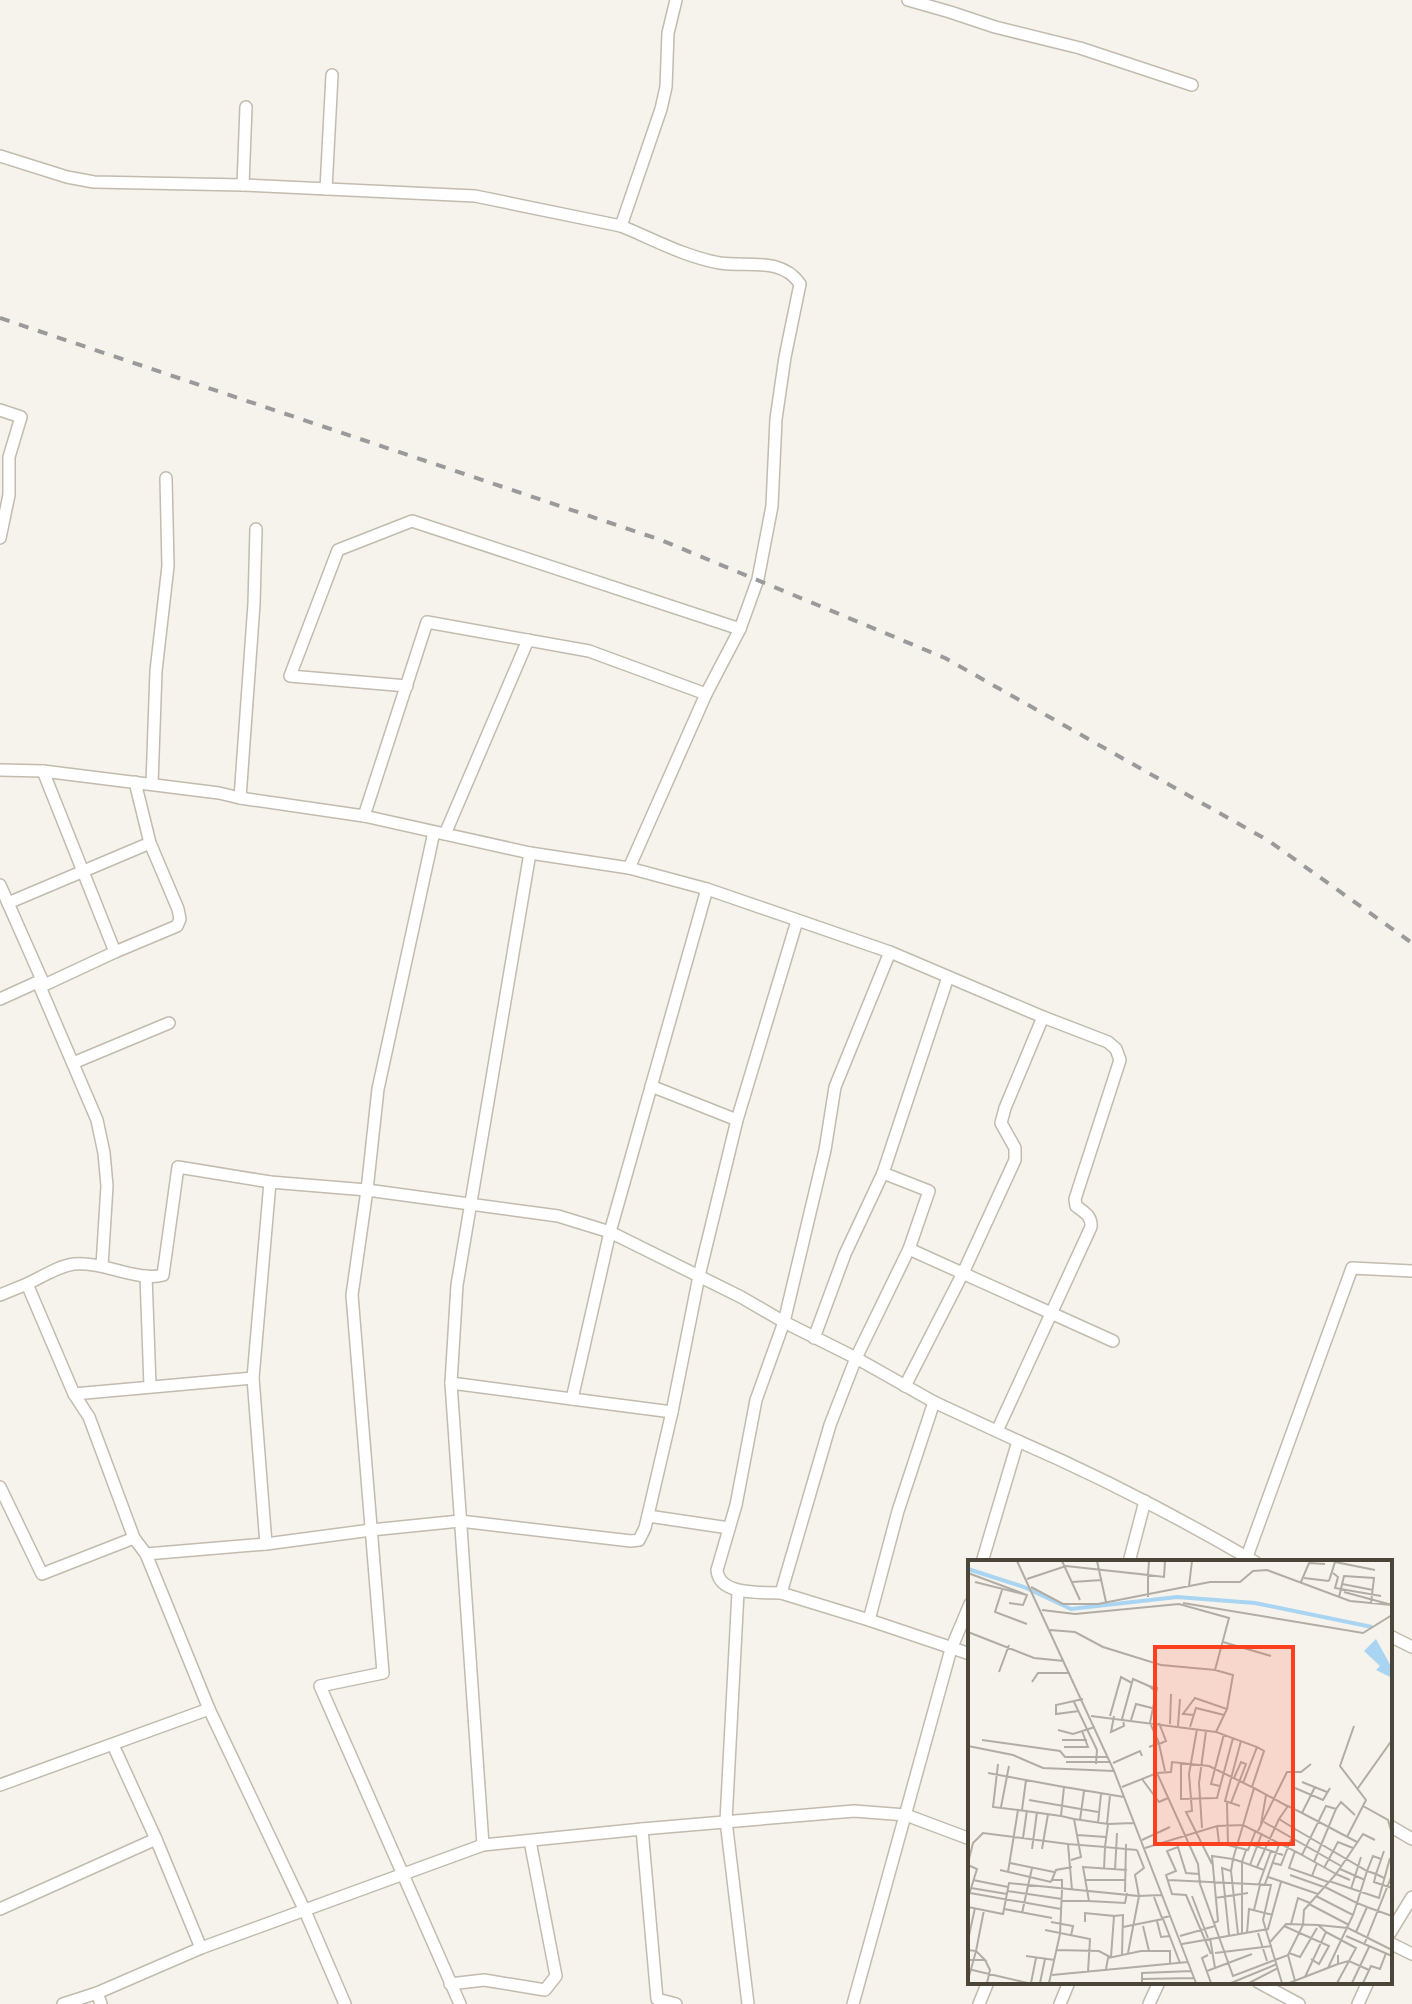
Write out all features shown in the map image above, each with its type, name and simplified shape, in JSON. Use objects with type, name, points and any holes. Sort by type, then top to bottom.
[{"type":"street","points":[[621,226],[661,109],[666,87],[668,33],[676,0]]},
{"type":"street","points":[[908,0],[995,27],[1080,48],[1192,85]]},
{"type":"street","points":[[326,189],[332,75]]},
{"type":"street","points":[[243,185],[246,107]]},
{"type":"street","points":[[0,156],[94,182],[243,185],[475,196],[621,226],[694,257],[722,263],[780,267],[793,274],[800,284],[776,419],[772,506],[758,579],[740,629],[706,694],[629,868]]},
{"type":"street","points":[[0,410],[21,417],[4,454],[9,495],[0,538]]},
{"type":"street","points":[[152,784],[156,671],[168,566],[166,478]]},
{"type":"street","points":[[407,686],[290,676],[338,550],[412,521],[740,629]]},
{"type":"street","points":[[240,798],[254,604],[256,529]]},
{"type":"street","points":[[364,816],[427,622],[589,651],[706,694]]},
{"type":"street","points":[[460,2004],[320,1686],[383,1673],[352,1295],[378,1089],[440,833],[528,640]]},
{"type":"street","points":[[0,770],[43,771],[219,793],[364,816],[530,853],[629,868],[707,889],[890,952],[1108,1042],[1116,1049],[1120,1060],[1075,1199],[1076,1206],[1092,1220],[1091,1227],[997,1431]]},
{"type":"street","points":[[43,771],[115,952]]},
{"type":"street","points":[[102,1266],[107,1186],[97,1120],[40,987],[177,926],[180,919],[178,909],[150,843],[135,782]]},
{"type":"street","points":[[8,903],[150,843]]},
{"type":"street","points":[[483,1845],[451,1383],[457,1285],[530,853]]},
{"type":"street","points":[[0,885],[42,980],[0,999]]},
{"type":"street","points":[[572,1399],[610,1232],[707,889]]},
{"type":"street","points":[[146,1554],[266,1544],[460,1521],[639,1540],[648,1516],[699,1276],[737,1120],[797,921]]},
{"type":"street","points":[[890,952],[835,1087],[825,1150],[784,1322],[756,1400],[736,1505],[716,1575],[738,1592],[781,1593],[968,1653]]},
{"type":"street","points":[[814,1338],[845,1254],[883,1173],[948,977]]},
{"type":"street","points":[[905,1386],[963,1273],[1015,1160],[1015,1148],[1001,1123],[1043,1017]]},
{"type":"street","points":[[73,1063],[169,1023]]},
{"type":"street","points":[[651,1086],[737,1120]]},
{"type":"street","points":[[0,1295],[77,1264],[146,1276],[163,1275],[178,1167],[270,1182],[367,1190],[558,1216],[610,1232],[699,1276],[934,1402],[1086,1470],[1236,1550],[1249,1560],[1352,1268],[1412,1271]]},
{"type":"street","points":[[781,1593],[830,1425],[856,1358],[909,1249],[929,1191],[883,1173]]},
{"type":"street","points":[[266,1544],[253,1378],[270,1182]]},
{"type":"street","points":[[909,1249],[1113,1341]]},
{"type":"street","points":[[146,1276],[150,1386]]},
{"type":"street","points":[[27,1284],[74,1394],[89,1417],[134,1538],[146,1554],[209,1709],[305,1911],[345,2004]]},
{"type":"street","points":[[74,1394],[253,1378]]},
{"type":"street","points":[[451,1383],[672,1412]]},
{"type":"street","points":[[869,1620],[898,1511],[934,1402]]},
{"type":"street","points":[[983,1560],[1018,1441]]},
{"type":"street","points":[[0,1487],[42,1574],[134,1538]]},
{"type":"street","points":[[1130,1560],[1145,1501]]},
{"type":"street","points":[[648,1516],[729,1528]]},
{"type":"street","points":[[738,1592],[726,1821],[748,2004]]},
{"type":"street","points":[[853,2004],[951,1649],[968,1609]]},
{"type":"street","points":[[1392,1637],[1412,1647]]},
{"type":"street","points":[[0,1785],[209,1709]]},
{"type":"street","points":[[113,1745],[201,1948]]},
{"type":"street","points":[[63,2004],[99,1998],[201,1948],[483,1845],[854,1811],[906,1815],[968,1838]]},
{"type":"street","points":[[1392,1827],[1412,1839]]},
{"type":"street","points":[[642,1829],[657,1999],[676,2004]]},
{"type":"street","points":[[0,1909],[156,1839]]},
{"type":"street","points":[[450,1984],[484,1980],[545,1990],[556,1976],[530,1841]]},
{"type":"street","points":[[1392,1930],[1412,1897]]},
{"type":"street","points":[[1392,1944],[1412,1954]]},
{"type":"street","points":[[979,2004],[987,1984]]},
{"type":"street","points":[[1060,2004],[1068,1984]]},
{"type":"street","points":[[1149,2004],[1158,1984]]},
{"type":"street","points":[[1262,1984],[1299,2004]]},
{"type":"street","points":[[1358,2004],[1367,1984]]},
{"type":"street","points":[[1271,2004],[1277,1992]]},
{"type":"railway","points":[[0,318],[661,540],[945,658],[1269,841],[1412,943]]}]
